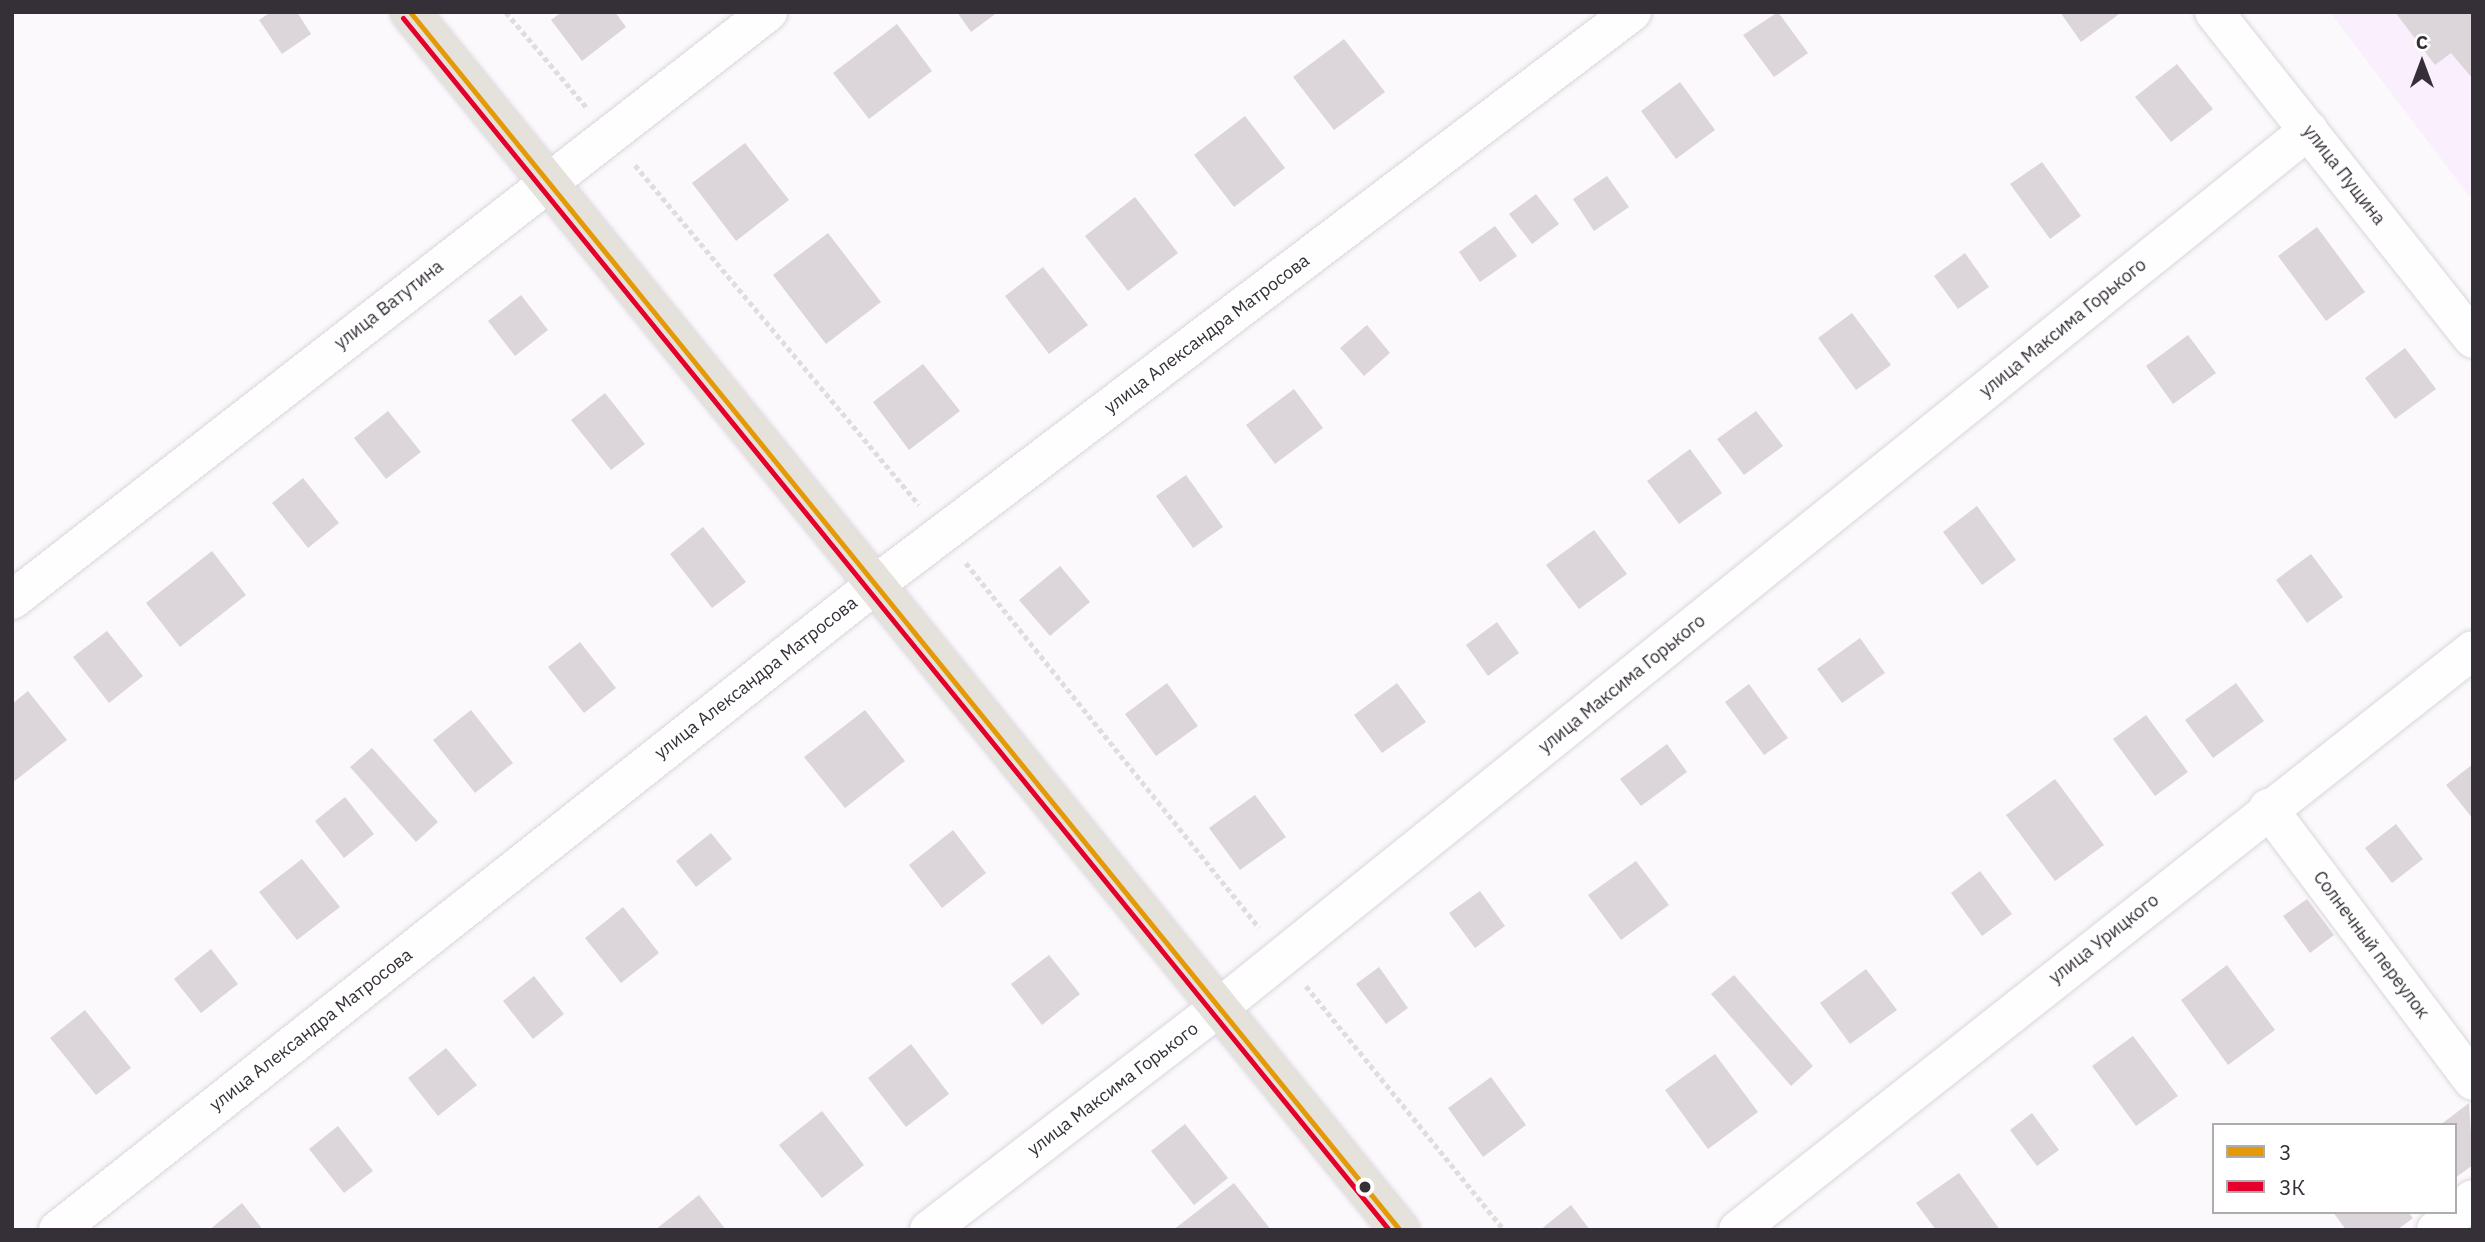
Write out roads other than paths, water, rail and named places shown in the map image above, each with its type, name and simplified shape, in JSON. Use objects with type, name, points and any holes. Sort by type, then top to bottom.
[{"type":"main road","points":[[410,12],[1400,1230]]},
{"type":"street","name":"улица Ватутина","points":[[12,600],[547,181],[768,12]]},
{"type":"street","name":"улица Александра Матросова","points":[[58,1230],[876,584],[1632,12]]},
{"type":"street","name":"улица Пущина","points":[[2214,12],[2473,339]]},
{"type":"street","name":"улица Максима Горького","points":[[929,1230],[1283,957],[2309,130]]},
{"type":"street","name":"улица Урицкого","points":[[1738,1230],[2268,808],[2473,650]]},
{"type":"street","name":"Солнечный переулок","points":[[2268,808],[2473,1082]]},
{"type":"street","points":[[2457,1212],[2473,1199]]},
{"type":"street","points":[[2436,1230],[2455,1214]]}]
